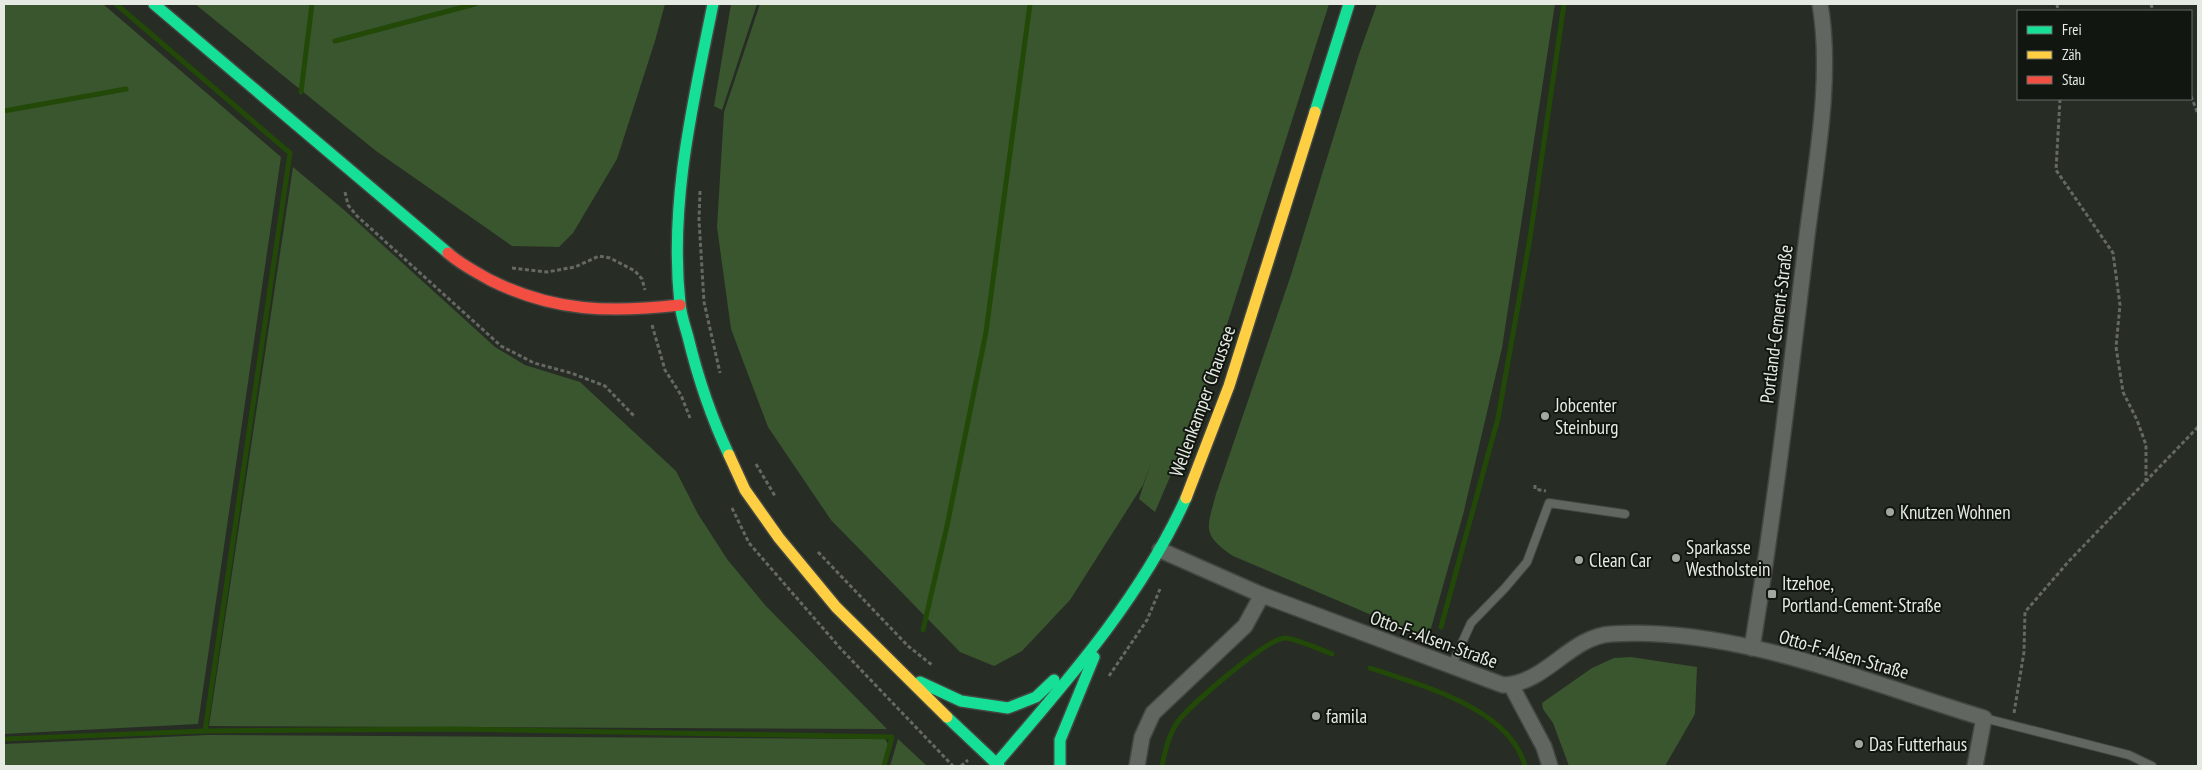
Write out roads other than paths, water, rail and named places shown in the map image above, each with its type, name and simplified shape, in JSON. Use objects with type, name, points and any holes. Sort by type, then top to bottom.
[{"type":"main road","points":[[154,4],[452,257],[472,270],[515,293],[555,306],[598,312],[680,305]]},
{"type":"main road","points":[[713,4],[685,141],[677,210],[680,305],[693,359],[715,425],[745,490],[779,538],[836,607],[996,766]]},
{"type":"main road","name":"Wellenkamper Chaussee","points":[[996,766],[1101,637],[1131,596],[1160,550],[1188,491],[1229,386],[1349,4]]},
{"type":"main road","points":[[900,672],[961,701],[1008,708],[1036,697],[1101,637]]},
{"type":"main road","points":[[1060,766],[1060,740],[1101,637]]},
{"type":"street","name":"Portland-Cement-Straße","points":[[1752,648],[1789,386],[1825,77],[1823,22],[1820,4]]},
{"type":"street","name":"Otto-F.-Alsen-Straße","points":[[1160,550],[1262,595],[1496,684],[1511,685],[1533,678],[1576,648],[1600,636],[1640,634],[1682,637],[1752,648],[1864,678],[1984,718]]},
{"type":"street","points":[[1137,766],[1142,736],[1153,713],[1245,626],[1262,595]]},
{"type":"street","points":[[1511,685],[1544,747],[1550,766]]},
{"type":"street","points":[[1975,766],[1984,718]]},
{"type":"lane","points":[[1451,666],[1471,623],[1527,562],[1549,503],[1625,514]]},
{"type":"lane","points":[[1984,718],[2129,755],[2152,766]]},
{"type":"waterway","points":[[116,4],[290,153],[205,731]]},
{"type":"waterway","points":[[301,92],[312,4]]},
{"type":"waterway","points":[[335,41],[475,4]]},
{"type":"waterway","points":[[923,630],[947,526],[986,332],[1030,4]]},
{"type":"waterway","points":[[1441,627],[1498,418],[1530,238],[1564,4]]},
{"type":"waterway","points":[[4,111],[126,89]]},
{"type":"waterway","points":[[1162,766],[1170,736],[1179,720],[1214,687],[1263,649],[1285,638],[1332,654]]},
{"type":"waterway","points":[[1370,668],[1437,691],[1483,714],[1501,729],[1516,746],[1525,766]]},
{"type":"waterway","points":[[4,739],[205,731],[456,729],[892,737],[884,766]]},
{"type":"place","name":"Jobcenter Steinburg","points":[[1545,416]]},
{"type":"place","name":"Knutzen Wohnen","points":[[1890,512]]},
{"type":"place","name":"Sparkasse Westholstein","points":[[1676,558]]},
{"type":"place","name":"Clean Car","points":[[1579,560]]},
{"type":"place","name":"Itzehoe, Portland-Cement-Straße","points":[[1772,594]]},
{"type":"place","name":"famila","points":[[1316,716]]},
{"type":"place","name":"Das Futterhaus","points":[[1859,744]]}]
